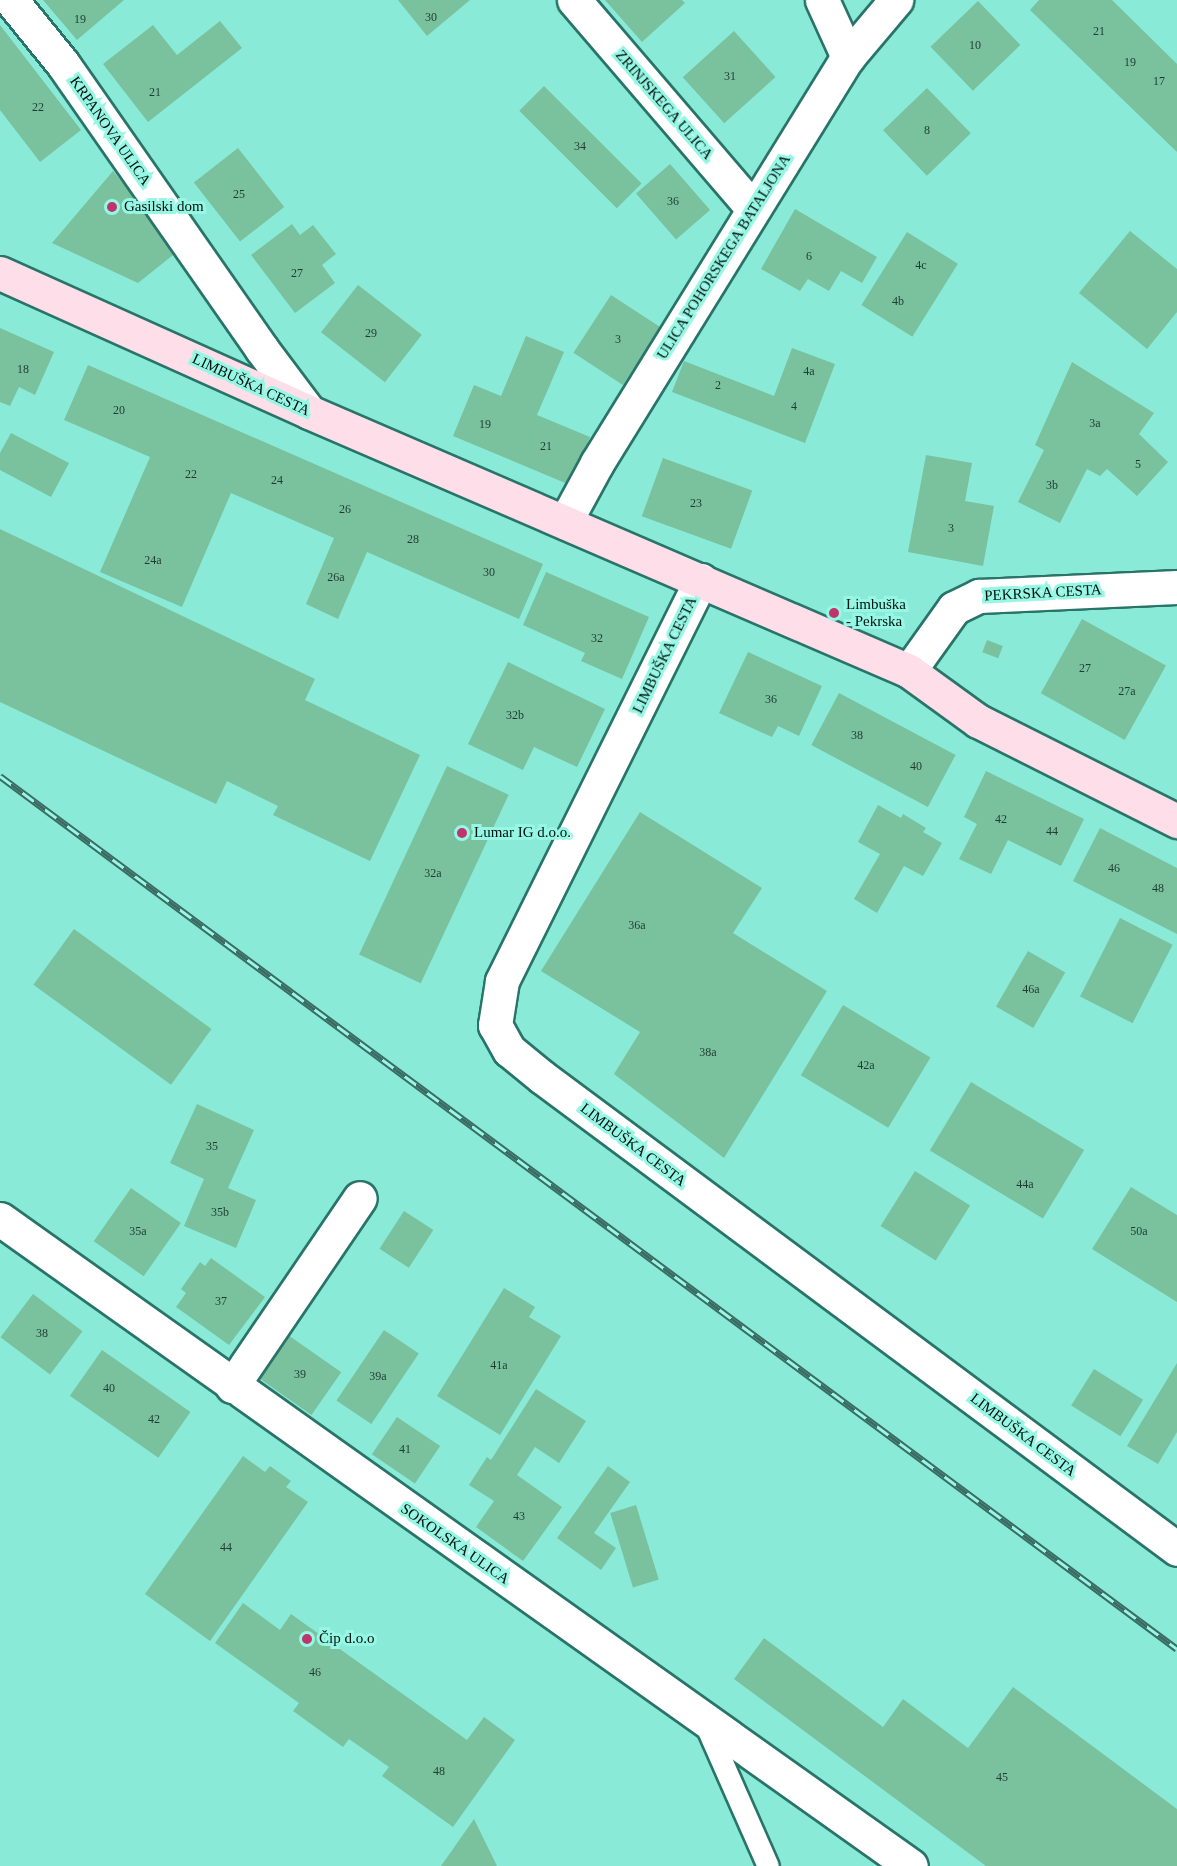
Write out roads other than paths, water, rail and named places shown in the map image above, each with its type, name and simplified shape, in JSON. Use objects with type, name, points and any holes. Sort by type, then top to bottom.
[{"type":"main road","name":"LIMBUŠKA CESTA","points":[[0,273],[309,412],[909,670],[978,722],[1177,821]]},
{"type":"street","name":"KRPANOVA ULICA","points":[[11,0],[63,64],[261,348],[309,412]]},
{"type":"street","name":"ZRINJSKEGA ULICA","points":[[574,0],[753,209]]},
{"type":"street","points":[[822,0],[848,57]]},
{"type":"street","name":"ULICA POHORSKEGA BATALJONA","points":[[565,522],[597,463],[848,57],[896,0]]},
{"type":"street","name":"LIMBUŠKA CESTA","points":[[701,580],[502,981],[495,1024],[509,1050],[542,1077],[1177,1550]]},
{"type":"street","name":"PEKRSKA CESTA","points":[[909,670],[954,608],[979,596],[1177,587]]},
{"type":"street","points":[[239,1376],[360,1198]]},
{"type":"street","name":"SOKOLSKA ULICA","points":[[0,1219],[239,1376],[702,1718],[911,1866]]},
{"type":"lane","points":[[702,1718],[768,1866]]},
{"type":"railway","points":[[0,776],[1177,1649]]},
{"type":"place","name":"Gasilski dom","points":[[112,207]]},
{"type":"place","name":"Limbuška - Pekrska","points":[[834,613]]},
{"type":"place","name":"Lumar IG d.o.o.","points":[[462,833]]},
{"type":"place","name":"Čip d.o.o","points":[[307,1639]]}]
